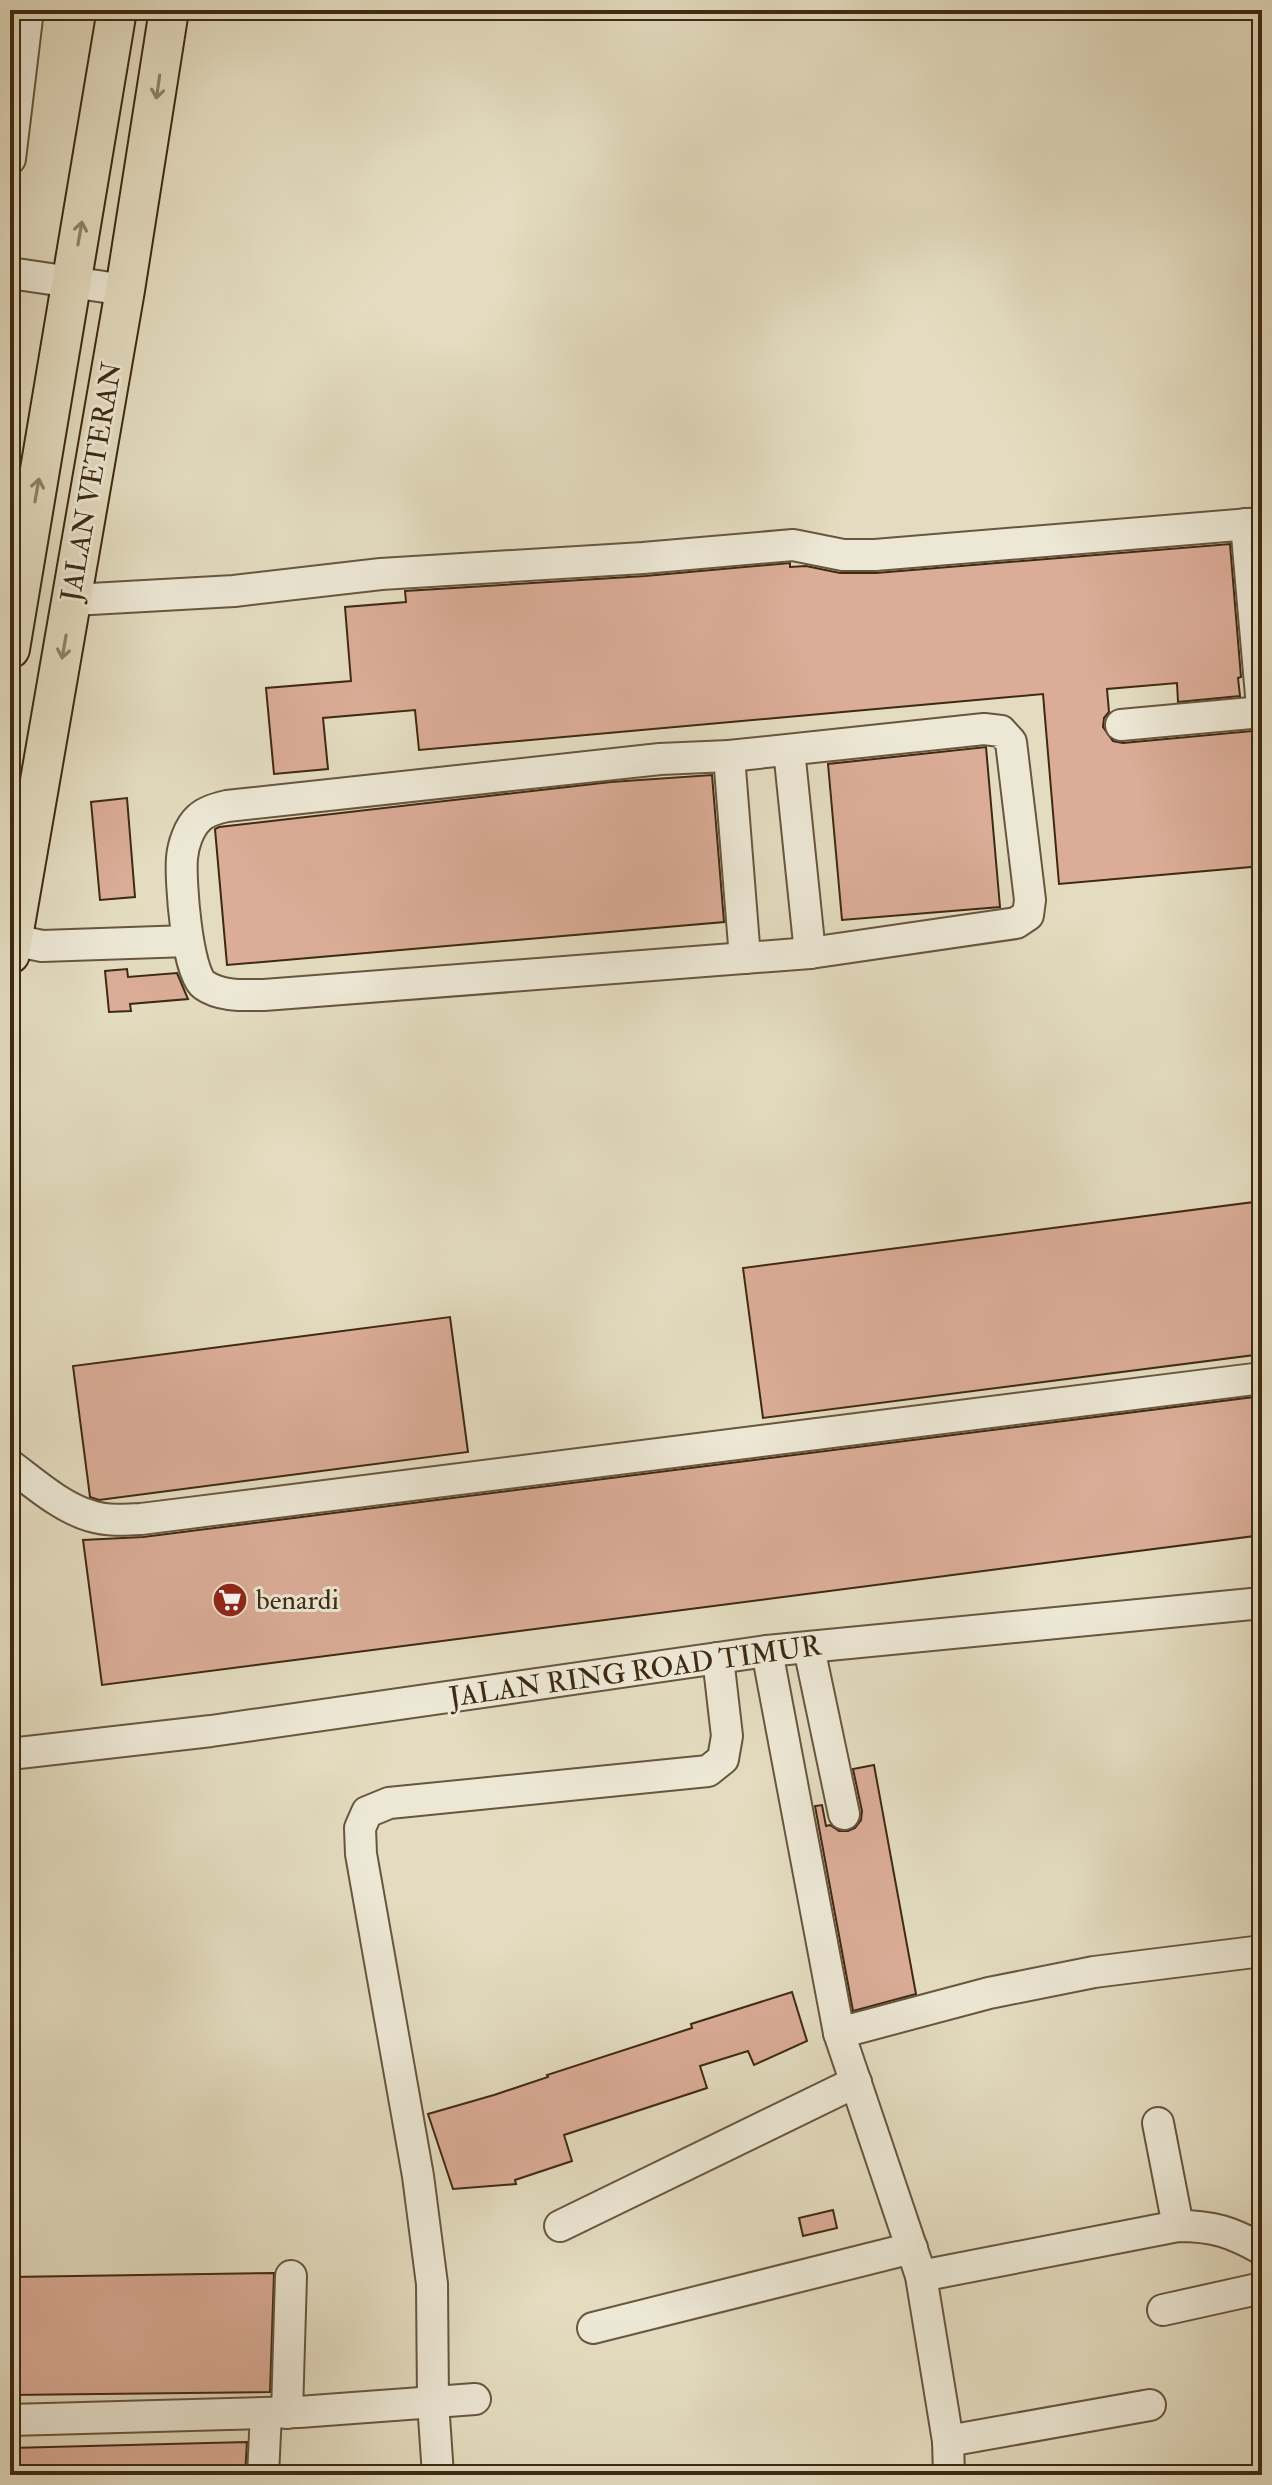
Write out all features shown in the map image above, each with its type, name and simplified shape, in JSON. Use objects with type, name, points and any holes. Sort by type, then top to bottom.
[{"type":"main road","name":"JALAN VETERAN","points":[[10,649],[117,10]]},
{"type":"main road","name":"JALAN VETERAN","points":[[25,946],[90,600],[125,290],[169,10]]},
{"type":"street","points":[[10,159],[28,10]]},
{"type":"street","points":[[10,273],[125,290]]},
{"type":"street","points":[[90,600],[234,591],[381,574],[643,558],[793,545],[843,555],[875,555],[1254,523],[1262,710],[1121,725]]},
{"type":"street","points":[[984,729],[1001,731],[1011,742],[1029,890],[1028,915],[1016,923],[810,953],[264,995],[228,995],[204,986],[193,971],[181,859],[185,842],[199,818],[213,810],[660,759],[789,750],[984,729]]},
{"type":"street","points":[[789,750],[810,953]]},
{"type":"street","points":[[729,756],[745,958]]},
{"type":"street","points":[[25,946],[188,941]]},
{"type":"street","points":[[13,1463],[71,1508],[111,1520],[141,1519],[1262,1378]]},
{"type":"street","name":"JALAN RING ROAD TIMUR","points":[[10,1754],[211,1731],[767,1651],[1262,1603]]},
{"type":"street","points":[[809,1648],[844,1814]]},
{"type":"street","points":[[767,1651],[839,2033],[916,2262],[948,2441],[949,2475]]},
{"type":"street","points":[[438,2475],[433,2402],[432,2284],[418,2176],[361,1854],[360,1828],[367,1812],[389,1803],[708,1771],[723,1759],[727,1736],[718,1658]]},
{"type":"street","points":[[839,2033],[989,1993],[1094,1972],[1262,1951]]},
{"type":"street","points":[[560,2226],[856,2082]]},
{"type":"street","points":[[1158,2123],[1178,2226]]},
{"type":"street","points":[[593,2328],[916,2262],[1178,2226],[1222,2229],[1262,2249]]},
{"type":"street","points":[[263,2475],[284,2413],[291,2276]]},
{"type":"street","points":[[1163,2310],[1262,2288]]},
{"type":"street","points":[[10,2420],[284,2413],[475,2399]]},
{"type":"street","points":[[948,2441],[1150,2405]]},
{"type":"building","points":[[1230,544],[1240,696],[1178,702],[1177,683],[1107,689],[1109,712],[1104,718],[1103,727],[1113,741],[1123,743],[1252,731],[1262,866],[1059,884],[1043,694],[419,750],[415,710],[323,718],[328,769],[274,774],[266,688],[351,681],[345,607],[406,602],[405,591],[645,576],[790,563],[790,567],[806,566],[840,573],[876,573]]},
{"type":"building","points":[[986,747],[1000,907],[842,920],[828,764]]},
{"type":"building","points":[[712,775],[724,922],[227,965],[215,829],[219,827],[611,782]]},
{"type":"building","points":[[127,798],[135,897],[100,900],[91,802]]},
{"type":"building","points":[[127,969],[128,977],[177,973],[188,999],[130,1004],[131,1011],[109,1012],[105,971]]},
{"type":"building","points":[[1262,1201],[1262,1354],[763,1418],[743,1268]]},
{"type":"building","points":[[450,1317],[468,1452],[99,1500],[90,1497],[73,1366]]},
{"type":"building","points":[[1262,1396],[1262,1535],[102,1685],[83,1540],[143,1537]]},
{"type":"building","points":[[874,1765],[916,1994],[853,2011],[815,1806],[822,1805],[826,1826],[839,1831],[855,1828],[861,1820],[862,1811],[853,1769]]},
{"type":"building","points":[[792,1992],[807,2041],[754,2065],[748,2051],[700,2066],[707,2088],[564,2135],[572,2161],[515,2180],[516,2184],[453,2189],[428,2114],[548,2077],[692,2028],[691,2024]]},
{"type":"building","points":[[833,2210],[837,2228],[803,2236],[799,2218]]},
{"type":"building","points":[[274,2273],[270,2392],[10,2395],[10,2277]]},
{"type":"building","points":[[247,2442],[245,2475],[10,2475],[10,2448]]},
{"type":"place","name":"benardi","points":[[230,1600]]}]
